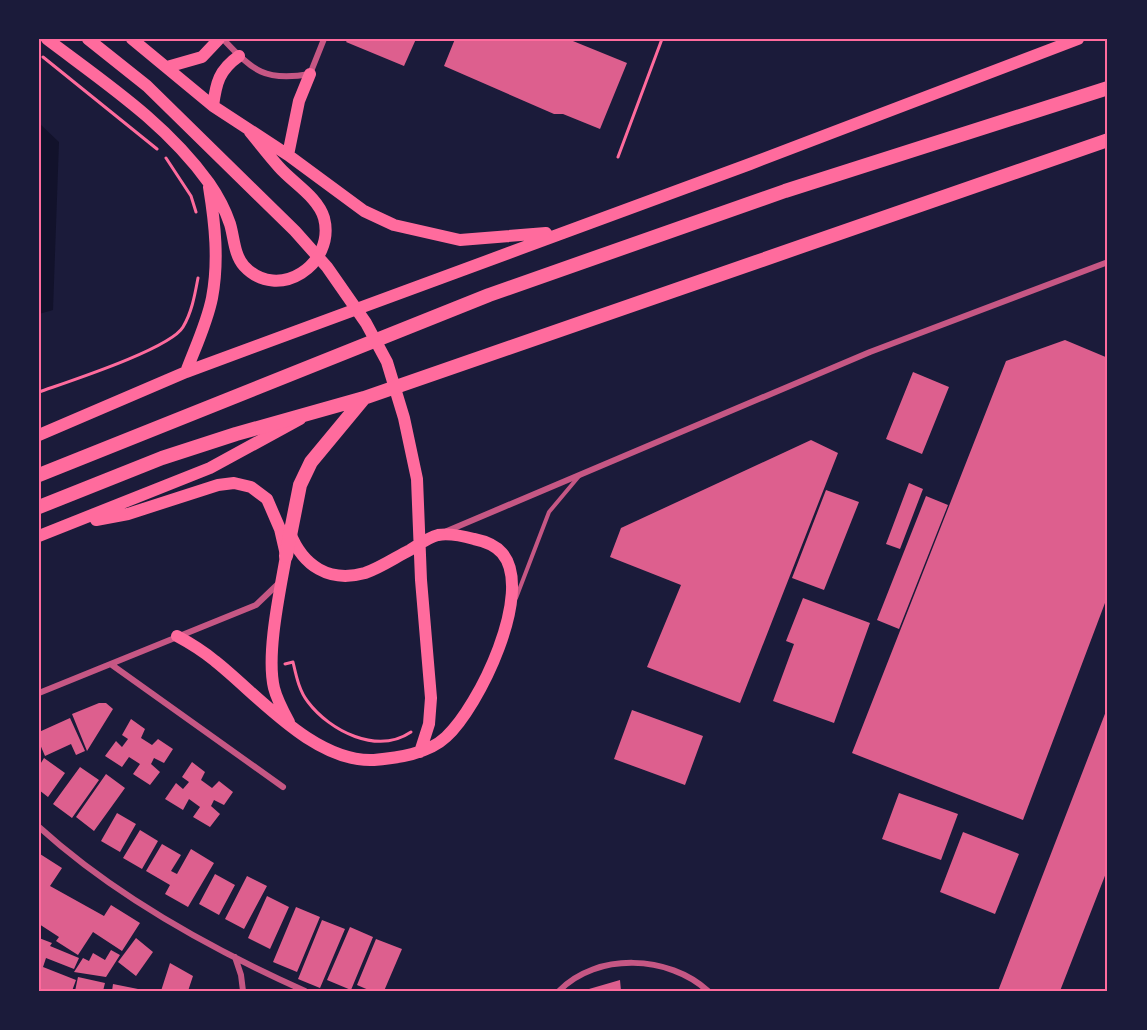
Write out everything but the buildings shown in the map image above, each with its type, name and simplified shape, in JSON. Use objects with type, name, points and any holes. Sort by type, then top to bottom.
[{"type":"highway","points":[[39,475],[489,295],[785,191],[1108,88]]},
{"type":"highway","points":[[39,507],[162,458],[364,398],[1108,140]]},
{"type":"highway","points":[[286,556],[300,485],[310,462],[364,398]]},
{"type":"main road","points":[[46,39],[137,106],[176,142],[209,183],[222,205],[235,247],[244,266],[258,276],[276,280],[292,278],[309,270],[323,251],[327,233],[323,216],[314,201],[280,168],[250,132]]},
{"type":"main road","points":[[88,39],[147,86],[281,217],[327,267],[366,322],[387,362],[404,418],[417,479],[421,580],[431,698],[429,724],[420,752]]},
{"type":"main road","points":[[132,39],[213,106],[288,155],[364,211],[394,225],[460,240],[562,231]]},
{"type":"main road","points":[[167,67],[202,57],[221,39]]},
{"type":"main road","points":[[40,434],[186,372],[562,231],[750,164],[1078,39]]},
{"type":"main road","points":[[213,106],[220,74],[226,64],[239,56]]},
{"type":"main road","points":[[288,155],[299,101],[310,74]]},
{"type":"main road","points":[[186,372],[212,299],[216,271],[216,236],[209,183]]},
{"type":"main road","points":[[39,536],[210,468],[313,412]]},
{"type":"main road","points":[[65,526],[128,514],[218,485],[234,483],[251,487],[267,499],[280,529],[286,556],[273,666],[273,685],[279,704],[295,731]]},
{"type":"main road","points":[[177,636],[215,661],[295,731],[333,750],[366,760],[391,759],[420,752],[445,739],[466,717],[486,677],[511,612],[515,584],[510,565],[501,551],[486,542],[463,536],[437,535],[366,573],[342,575],[326,573],[313,566],[297,553],[290,534]]},
{"type":"street","points":[[221,39],[261,72],[277,78],[310,74],[324,39]]},
{"type":"street","points":[[437,535],[870,352],[1108,262]]},
{"type":"street","points":[[39,693],[256,605],[282,579]]},
{"type":"street","points":[[112,665],[283,787]]},
{"type":"street","points":[[39,827],[77,862],[183,928],[235,957],[305,991]]},
{"type":"street","points":[[235,957],[242,975],[243,991]]},
{"type":"street","points":[[559,991],[567,983],[595,968],[624,964],[652,964],[679,971],[708,991]]},
{"type":"lane","points":[[511,612],[549,512],[582,473]]},
{"type":"path","points":[[618,157],[662,39]]},
{"type":"path","points":[[39,53],[162,152],[177,171],[191,196],[197,214]]},
{"type":"path","points":[[39,392],[118,364],[176,335],[183,327],[194,301],[199,273]]},
{"type":"path","points":[[273,666],[294,662],[296,677],[306,700],[325,721],[337,729],[372,741],[403,737],[414,730]]},
{"type":"shaded area","points":[[39,123],[59,142],[53,310],[39,314]]}]
